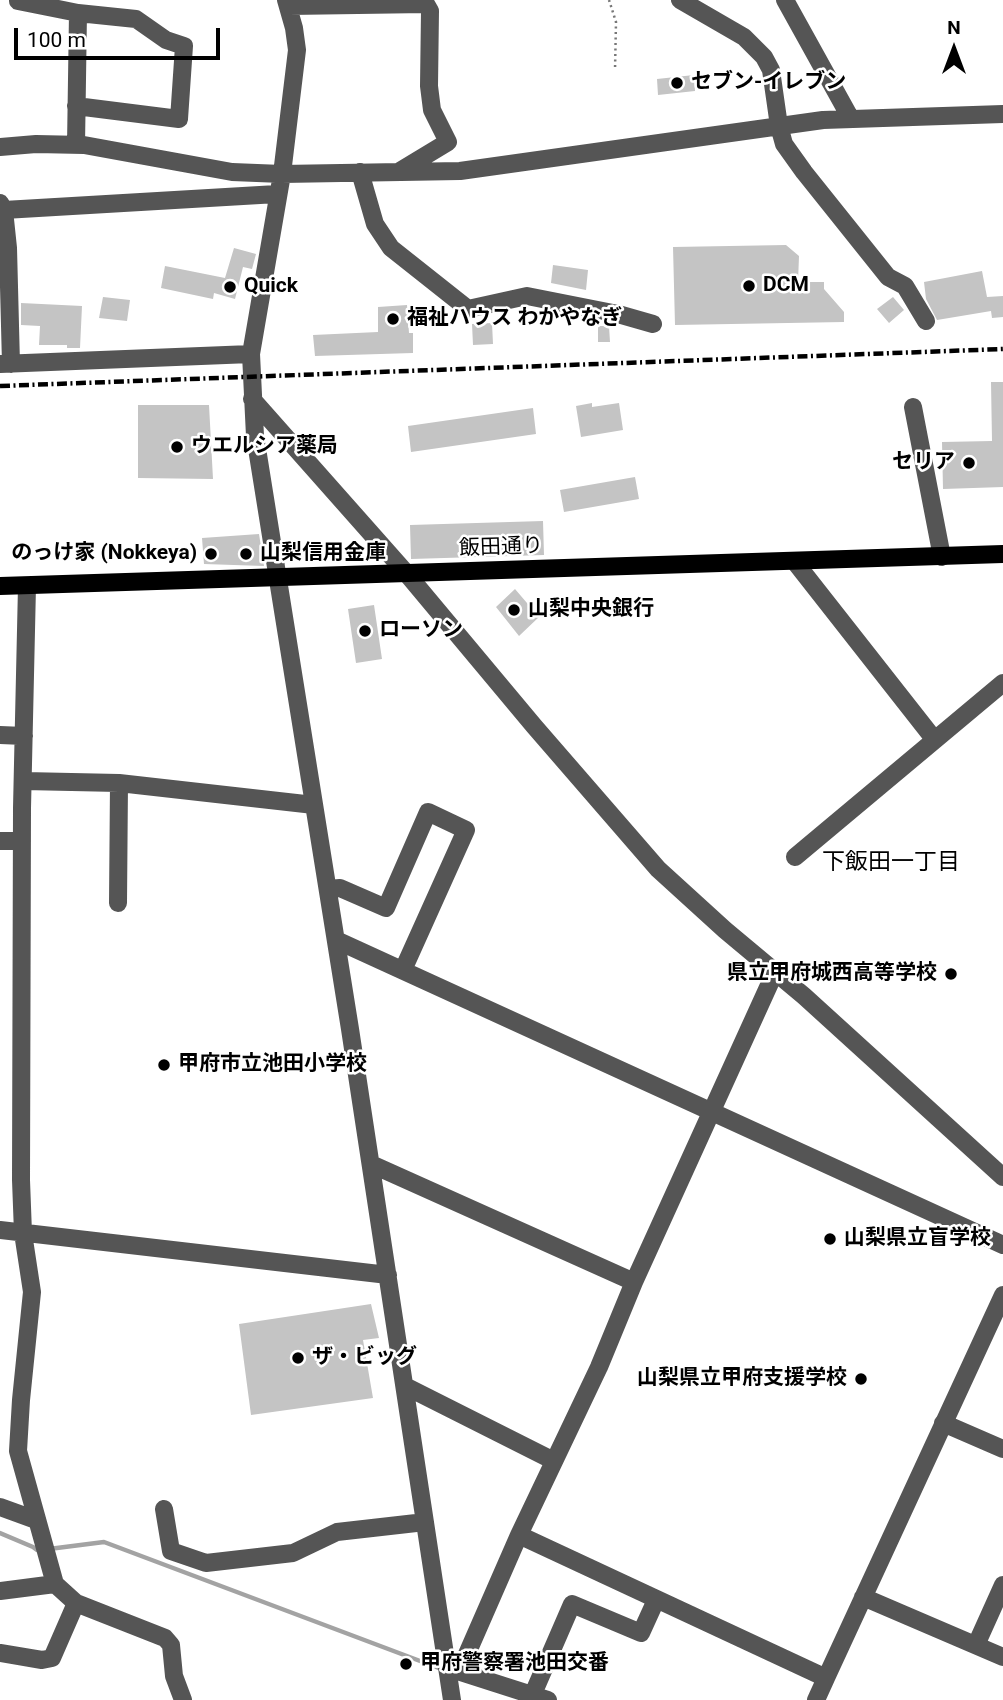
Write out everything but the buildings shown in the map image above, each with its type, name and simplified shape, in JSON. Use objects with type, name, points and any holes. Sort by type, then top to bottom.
[{"type":"main road","name":"飯田通り","points":[[0,586],[1003,554]]},
{"type":"street","points":[[680,0],[744,37],[764,57],[771,70],[784,144],[888,277],[905,286],[926,321]]},
{"type":"street","points":[[785,0],[851,119]]},
{"type":"street","points":[[18,1],[78,13],[136,19],[166,40],[184,46],[179,119],[76,106]]},
{"type":"street","points":[[398,172],[448,142],[432,110],[429,86],[430,10],[426,4],[287,3],[297,50],[282,174],[251,354],[255,436],[425,1522],[453,1669],[452,1700]]},
{"type":"street","points":[[76,145],[78,13]]},
{"type":"street","points":[[0,147],[76,145],[232,172],[282,174],[460,171],[779,126],[851,119],[1003,114]]},
{"type":"street","points":[[360,172],[375,225],[391,248],[468,309],[527,296],[618,314],[653,324]]},
{"type":"street","points":[[251,354],[6,364],[8,248],[2,214],[277,194]]},
{"type":"street","points":[[252,399],[407,574],[658,869],[1003,1177]]},
{"type":"street","points":[[913,407],[942,557]]},
{"type":"street","points":[[795,562],[934,739]]},
{"type":"street","points":[[27,586],[22,841],[21,1180],[23,1233],[32,1292],[18,1451],[55,1584],[76,1602],[165,1638],[171,1645],[174,1676],[183,1700]]},
{"type":"street","points":[[795,857],[1003,683]]},
{"type":"street","points":[[0,735],[24,736]]},
{"type":"street","points":[[24,781],[119,783],[314,805]]},
{"type":"street","points":[[118,903],[119,783]]},
{"type":"street","points":[[328,889],[340,888],[386,908],[428,812],[466,830],[403,970]]},
{"type":"street","points":[[0,841],[22,841]]},
{"type":"street","points":[[336,940],[1003,1245]]},
{"type":"street","points":[[453,1669],[599,1367],[634,1282],[775,972]]},
{"type":"street","points":[[371,1164],[634,1282]]},
{"type":"street","points":[[0,1230],[388,1275]]},
{"type":"street","points":[[816,1700],[1003,1295]]},
{"type":"street","points":[[405,1386],[554,1461]]},
{"type":"street","points":[[943,1423],[1003,1449]]},
{"type":"street","points":[[0,1507],[36,1520]]},
{"type":"street","points":[[164,1509],[171,1551],[206,1563],[293,1552],[337,1531],[425,1522]]},
{"type":"street","points":[[519,1535],[826,1678]]},
{"type":"street","points":[[0,1591],[55,1584]]},
{"type":"street","points":[[976,1644],[1003,1585]]},
{"type":"street","points":[[863,1597],[1003,1657]]},
{"type":"street","points":[[453,1669],[541,1697],[572,1604],[641,1633],[656,1600]]},
{"type":"street","points":[[0,1653],[42,1660],[52,1658],[76,1602]]},
{"type":"path","points":[[609,0],[616,22],[615,70]]},
{"type":"waterway","points":[[0,1533],[41,1550]]},
{"type":"waterway","points":[[49,1549],[104,1542],[444,1670]]},
{"type":"railway","points":[[0,386],[1003,349]]},
{"type":"place","name":"セブン-イレブン","points":[[677,83]]},
{"type":"place","name":"DCM","points":[[749,286]]},
{"type":"place","name":"Quick","points":[[230,287]]},
{"type":"place","name":"福祉ハウス わかやなぎ","points":[[393,319]]},
{"type":"place","name":"ウエルシア薬局","points":[[177,447]]},
{"type":"place","name":"セリア","points":[[969,463]]},
{"type":"place","name":"のっけ家 (Nokkeya)","points":[[211,554]]},
{"type":"place","name":"山梨信用金庫","points":[[246,554]]},
{"type":"place","name":"山梨中央銀行","points":[[514,610]]},
{"type":"place","name":"ローソン","points":[[365,631]]},
{"type":"place","name":"県立甲府城西高等学校","points":[[951,974]]},
{"type":"place","name":"甲府市立池田小学校","points":[[164,1065]]},
{"type":"place","name":"山梨県立盲学校","points":[[830,1239]]},
{"type":"place","name":"ザ・ビッグ","points":[[298,1358]]},
{"type":"place","name":"山梨県立甲府支援学校","points":[[861,1379]]},
{"type":"place","name":"甲府警察署池田交番","points":[[406,1664]]},
{"type":"district","name":"下飯田一丁目","points":[[891,863]]}]
